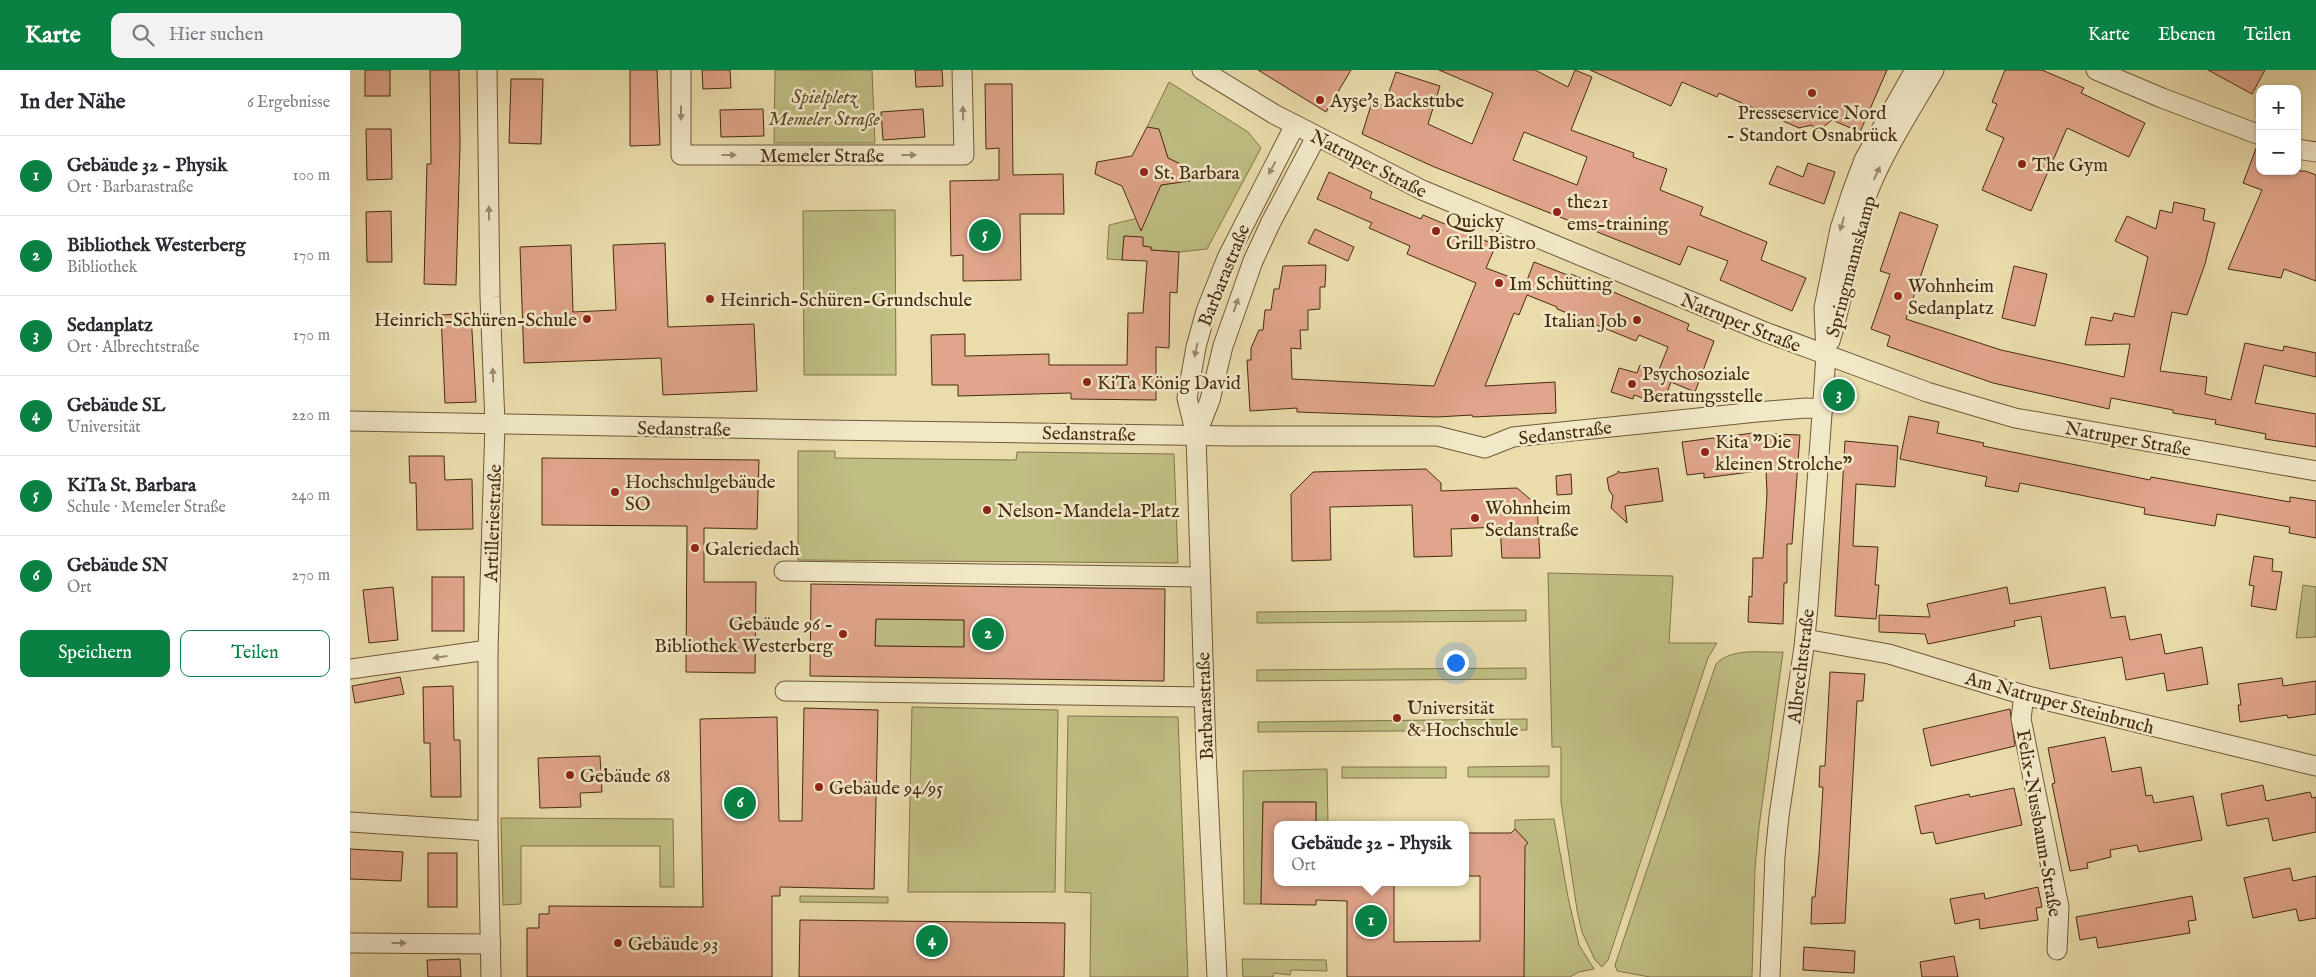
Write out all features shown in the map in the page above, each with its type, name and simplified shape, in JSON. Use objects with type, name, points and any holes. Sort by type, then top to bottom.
[{"type":"street","name":"Artilleriestraße","points":[[486,70],[490,297],[495,424],[488,650],[488,831],[492,944],[491,977]]},
{"type":"street","name":"Memeler Straße","points":[[681,70],[681,155],[964,155],[962,70]]},
{"type":"street","name":"Natruper Straße","points":[[1202,70],[1316,137],[1422,190],[1657,288],[1927,392],[2015,418],[2316,471]]},
{"type":"street","name":"Springmannskamp","points":[[1826,354],[1824,308],[1840,229],[1864,160],[1914,70]]},
{"type":"street","name":"Springmannskamp","points":[[1826,354],[1839,314],[1857,231],[1870,188],[1886,154],[1934,70]]},
{"type":"street","points":[[2096,70],[2162,98],[2256,133]]},
{"type":"street","name":"Barbarastraße","points":[[1217,977],[1199,577],[1196,435],[1187,398],[1196,347],[1206,312],[1227,258],[1295,125]]},
{"type":"street","name":"Barbarastraße","points":[[1196,435],[1210,400],[1223,346],[1237,301],[1253,261],[1271,222],[1316,137]]},
{"type":"street","points":[[2301,150],[2316,152]]},
{"type":"street","name":"Albrechtstraße","points":[[1770,977],[1775,856],[1779,816],[1805,639],[1826,354]]},
{"type":"street","name":"Sedanstraße","points":[[350,421],[1196,435],[1438,436],[1485,448],[1513,437],[1757,412],[1806,408],[1822,409]]},
{"type":"street","points":[[784,570],[1199,577]]},
{"type":"street","name":"Am Natruper Steinbruch","points":[[1805,639],[1889,654],[2024,695],[2316,766]]},
{"type":"street","points":[[350,669],[488,650]]},
{"type":"street","points":[[785,691],[1204,696]]},
{"type":"street","name":"Felix-Nussbaum-Straße","points":[[2024,695],[2021,719],[2059,907],[2057,950]]},
{"type":"street","points":[[350,822],[488,831]]},
{"type":"street","points":[[350,943],[492,944]]},
{"type":"green space","name":"Spielpletz Memeler Straße","points":[[775,70],[872,70],[875,143],[774,143]]},
{"type":"green space","points":[[1169,82],[1248,132],[1261,148],[1207,249],[1179,252],[1151,250],[1151,247],[1143,246],[1124,236],[1122,260],[1107,259],[1109,225],[1147,216],[1161,185],[1190,180],[1192,170],[1168,158],[1159,130],[1147,127]]},
{"type":"green space","points":[[895,210],[896,375],[804,375],[803,211]]},
{"type":"green space","name":"Nelson-Mandela-Platz","points":[[798,451],[835,451],[835,458],[1016,460],[1017,452],[1174,454],[1178,563],[798,560]]},
{"type":"green space","points":[[1548,573],[1673,576],[1669,643],[1717,643],[1708,658],[1608,960],[1602,967],[1595,960],[1582,932],[1577,910],[1561,802],[1561,747],[1552,747]]},
{"type":"green space","points":[[2303,585],[2316,587],[2316,637],[2296,638]]},
{"type":"green space","points":[[1526,610],[1526,621],[1257,623],[1257,612]]},
{"type":"green space","points":[[876,619],[964,620],[964,647],[875,646]]},
{"type":"green space","points":[[1783,652],[1755,868],[1752,977],[1650,977],[1617,971],[1615,965],[1716,664],[1730,655],[1739,653]]},
{"type":"green space","points":[[1526,668],[1526,679],[1257,681],[1257,670]]},
{"type":"green space","points":[[912,707],[1058,710],[1055,892],[908,892]]},
{"type":"green space","points":[[1068,716],[1178,717],[1188,977],[1090,977],[1091,893],[1065,892]]},
{"type":"green space","points":[[1527,719],[1527,730],[1258,732],[1258,722]]},
{"type":"green space","points":[[1549,766],[1549,777],[1468,777],[1468,767]]},
{"type":"green space","points":[[1342,767],[1446,767],[1446,778],[1342,778]]},
{"type":"green space","points":[[1327,769],[1328,821],[1316,821],[1316,802],[1263,802],[1261,904],[1244,904],[1243,771]]},
{"type":"green space","points":[[501,818],[673,819],[674,887],[660,887],[660,846],[521,846],[521,904],[503,905]]},
{"type":"green space","points":[[1554,819],[1579,945],[1594,969],[1579,972],[1570,977],[1525,977],[1519,971],[1521,850],[1528,843],[1515,829],[1515,820]]},
{"type":"green space","points":[[800,896],[888,897],[888,903],[800,902]]},
{"type":"green space","points":[[1242,959],[1326,960],[1327,971],[1291,970],[1290,975],[1274,973],[1273,977],[1243,977]]},
{"type":"building","points":[[365,70],[390,70],[390,96],[365,96]]},
{"type":"building","points":[[430,70],[459,70],[460,145],[456,285],[424,284],[427,164],[431,164]]},
{"type":"building","points":[[630,70],[657,70],[660,145],[630,146]]},
{"type":"building","points":[[702,70],[730,70],[731,88],[703,89]]},
{"type":"building","points":[[915,70],[942,70],[943,86],[916,87]]},
{"type":"building","points":[[1258,70],[1351,70],[1326,112]]},
{"type":"building","points":[[1439,70],[1535,70],[1568,87],[1575,70],[1592,77],[1571,130],[1634,153],[1633,157],[1667,169],[1660,190],[1703,207],[1700,215],[1767,242],[1761,260],[1806,278],[1792,311],[1720,280],[1728,261],[1688,246],[1680,265],[1432,166],[1362,134],[1372,102],[1384,106],[1396,72],[1440,86],[1428,124],[1472,144],[1493,93]],"holes":[[[1524,132],[1587,157],[1577,185],[1513,160]]]},
{"type":"building","points":[[1590,70],[1887,70],[1860,132],[1832,120],[1817,132],[1812,125],[1799,128],[1719,93],[1717,97],[1682,82],[1671,106]]},
{"type":"building","name":"The Gym","points":[[2005,70],[2042,70],[2084,88],[2081,93],[2145,123],[2129,157],[2067,128],[2031,211],[1982,190],[2004,138],[1986,130],[1997,104],[1992,102]]},
{"type":"building","points":[[2208,70],[2265,70],[2252,94]]},
{"type":"building","points":[[511,79],[543,79],[541,144],[509,143]]},
{"type":"building","points":[[985,84],[1012,84],[1013,175],[1063,174],[1064,214],[1020,214],[1021,280],[963,281],[963,255],[951,256],[950,181],[999,180],[999,148],[986,149]]},
{"type":"building","points":[[763,109],[764,136],[721,137],[720,110]]},
{"type":"building","points":[[923,109],[925,137],[883,140],[881,112]]},
{"type":"building","name":"St. Barbara","points":[[1147,127],[1159,129],[1168,158],[1192,170],[1190,181],[1161,185],[1141,231],[1122,186],[1095,174],[1097,162],[1132,156]]},
{"type":"building","points":[[366,129],[391,129],[392,179],[367,180]]},
{"type":"building","points":[[2256,149],[2256,175],[2301,175],[2301,171],[2305,171],[2316,175],[2316,281],[2284,269],[2281,278],[2228,269],[2262,190],[2243,183]]},
{"type":"building","points":[[1808,163],[1835,172],[1824,204],[1769,184],[1777,166],[1803,177]]},
{"type":"building","points":[[1329,172],[1372,192],[1370,198],[1421,219],[1423,215],[1496,245],[1486,268],[1526,283],[1534,262],[1570,276],[1571,274],[1689,324],[1687,330],[1714,341],[1695,392],[1671,382],[1664,400],[1653,396],[1651,401],[1634,395],[1633,399],[1611,392],[1619,368],[1637,373],[1640,365],[1658,372],[1668,347],[1639,335],[1636,341],[1527,295],[1519,315],[1514,313],[1485,386],[1555,382],[1556,413],[1437,417],[1297,412],[1297,408],[1250,411],[1247,360],[1251,360],[1251,348],[1259,330],[1263,330],[1265,310],[1271,310],[1274,289],[1279,289],[1283,266],[1326,265],[1325,287],[1320,287],[1320,309],[1308,310],[1308,330],[1300,330],[1301,349],[1291,348],[1292,379],[1434,386],[1476,283],[1407,254],[1410,246],[1369,228],[1372,223],[1317,199]]},
{"type":"building","points":[[2174,202],[2205,209],[2203,220],[2215,223],[2205,264],[2187,315],[2172,312],[2160,371],[2207,377],[2205,394],[2231,400],[2245,343],[2283,351],[2284,346],[2316,353],[2316,377],[2264,365],[2255,403],[2316,414],[2316,447],[2265,439],[2266,434],[2215,424],[2216,420],[2173,413],[2173,410],[2111,398],[2109,409],[1993,383],[1887,346],[1890,336],[1871,329],[1890,274],[1880,271],[1900,212],[1938,225],[1906,319],[2001,350],[2124,377],[2130,344],[2085,345],[2091,317],[2112,321],[2114,313],[2134,317],[2148,257],[2115,241],[2127,216],[2156,229],[2160,210],[2172,213]]},
{"type":"building","points":[[391,211],[392,262],[367,262],[366,212]]},
{"type":"building","points":[[1315,229],[1354,247],[1348,261],[1308,243]]},
{"type":"building","points":[[1124,236],[1143,237],[1143,246],[1151,247],[1151,250],[1179,252],[1177,293],[1170,292],[1169,348],[1156,347],[1156,400],[1071,399],[1071,393],[958,396],[958,385],[932,385],[931,335],[965,334],[965,356],[1049,354],[1049,365],[1127,365],[1128,313],[1143,313],[1147,261],[1122,260]]},
{"type":"building","name":"Heinrich-Schüren-Schule","points":[[665,243],[668,327],[754,324],[757,391],[663,395],[661,358],[524,363],[520,247],[571,245],[573,312],[616,310],[613,245]]},
{"type":"building","points":[[2014,266],[2047,274],[2035,326],[2002,318]]},
{"type":"building","points":[[471,313],[476,402],[445,403],[441,315]]},
{"type":"building","points":[[1909,416],[1939,422],[1937,433],[1984,443],[1983,446],[2150,480],[2151,477],[2290,502],[2290,497],[2316,501],[2316,538],[2289,533],[2290,527],[2217,514],[2215,526],[2144,514],[2145,508],[2020,483],[2018,492],[1985,486],[1987,477],[1900,459]]},
{"type":"building","points":[[1753,433],[1800,435],[1792,544],[1787,544],[1787,583],[1784,583],[1783,624],[1748,622],[1749,596],[1752,597],[1753,558],[1763,558],[1767,494],[1766,470],[1704,478],[1704,473],[1687,475],[1682,442]]},
{"type":"building","points":[[1845,441],[1898,446],[1895,487],[1856,484],[1853,546],[1878,547],[1875,585],[1879,585],[1876,619],[1835,616]]},
{"type":"building","points":[[409,456],[444,456],[445,480],[472,479],[473,529],[417,530],[416,483],[410,483]]},
{"type":"building","points":[[542,458],[759,460],[757,529],[704,528],[704,582],[756,582],[755,673],[686,672],[687,526],[542,525]]},
{"type":"building","points":[[1658,468],[1663,501],[1625,506],[1627,523],[1611,508],[1613,496],[1609,490],[1607,478],[1618,473],[1618,471],[1621,473]]},
{"type":"building","name":"Wohnheim Sedanstraße","points":[[1426,469],[1441,483],[1441,491],[1517,488],[1537,505],[1540,558],[1502,558],[1500,527],[1451,529],[1452,556],[1414,557],[1412,505],[1330,507],[1331,560],[1292,561],[1291,494],[1313,472]]},
{"type":"building","points":[[1571,474],[1572,494],[1557,495],[1556,476]]},
{"type":"building","points":[[2254,556],[2273,559],[2272,571],[2282,572],[2276,610],[2251,606],[2254,586],[2249,585]]},
{"type":"building","points":[[432,577],[464,577],[464,631],[432,631]]},
{"type":"building","name":"Gebäude 96 - Bibliothek Westerberg","points":[[811,584],[1165,589],[1164,681],[810,676]],"holes":[[[876,619],[964,620],[964,647],[875,646]]]},
{"type":"building","points":[[393,587],[398,640],[369,643],[363,590]]},
{"type":"building","points":[[2007,587],[2010,604],[2105,587],[2111,618],[2125,616],[2130,640],[2161,634],[2165,654],[2202,647],[2208,684],[2167,691],[2164,673],[2126,680],[2122,657],[2050,669],[2041,616],[2014,621],[2015,626],[1928,644],[1925,634],[1879,632],[1879,615],[1930,617],[1927,604]]},
{"type":"building","points":[[1830,672],[1865,674],[1863,701],[1857,701],[1845,923],[1811,924],[1812,897],[1815,897],[1819,854],[1823,787],[1819,787],[1820,766],[1825,766]]},
{"type":"building","points":[[400,677],[404,694],[355,703],[352,686]]},
{"type":"building","points":[[2282,678],[2283,686],[2316,681],[2316,714],[2288,718],[2287,715],[2240,722],[2238,705],[2241,705],[2238,684]]},
{"type":"building","points":[[453,686],[454,740],[460,740],[461,797],[431,797],[430,743],[424,743],[423,687]]},
{"type":"building","points":[[804,708],[878,710],[874,889],[780,887],[780,896],[772,896],[772,977],[527,977],[527,928],[539,928],[539,914],[549,914],[549,906],[703,907],[700,719],[777,717],[779,821],[802,821]]},
{"type":"building","points":[[2010,709],[2015,746],[1931,766],[1923,729]]},
{"type":"building","points":[[2105,737],[2112,772],[2141,767],[2146,796],[2152,795],[2154,803],[2193,796],[2202,840],[2139,852],[2137,845],[2110,850],[2111,857],[2087,863],[2088,868],[2070,871],[2052,784],[2055,783],[2048,748]]},
{"type":"building","name":"Gebäude 68","points":[[600,756],[602,792],[580,793],[581,807],[540,808],[538,758]]},
{"type":"building","points":[[2263,785],[2266,801],[2310,792],[2312,798],[2316,797],[2316,832],[2273,841],[2268,818],[2227,826],[2221,794]]},
{"type":"building","points":[[2014,788],[2022,825],[1936,844],[1933,832],[1921,834],[1915,806],[1969,794],[1970,797]]},
{"type":"building","points":[[1263,802],[1316,802],[1316,821],[1274,821],[1274,886],[1394,886],[1394,942],[1480,941],[1480,876],[1469,876],[1469,833],[1511,833],[1515,829],[1528,843],[1525,846],[1524,977],[1347,977],[1347,901],[1316,900],[1316,905],[1261,904]]},
{"type":"building","points":[[350,849],[403,852],[401,881],[350,879]]},
{"type":"building","points":[[428,853],[457,853],[457,907],[428,907]]},
{"type":"building","points":[[2290,868],[2293,881],[2316,876],[2316,918],[2299,921],[2296,909],[2253,918],[2244,878]]},
{"type":"building","points":[[2038,887],[2042,907],[2036,908],[2038,920],[1980,929],[1979,919],[1955,924],[1950,899],[1984,893],[1985,899]]},
{"type":"building","points":[[2192,896],[2196,920],[2188,921],[2190,933],[2098,948],[2096,937],[2080,940],[2076,917]]},
{"type":"building","points":[[800,920],[1065,923],[1064,977],[799,977]]},
{"type":"building","points":[[1804,947],[1855,951],[1854,973],[1803,970]]},
{"type":"building","points":[[1954,956],[1958,977],[1922,977],[1920,962]]},
{"type":"building","points":[[460,959],[461,977],[428,977],[427,960]]},
{"type":"place","name":"Presseservice Nord - Standort Osnabrück","points":[[1812,93]]},
{"type":"place","name":"Ayşe's Backstube","points":[[1320,100]]},
{"type":"place","name":"The Gym","points":[[2022,164]]},
{"type":"place","name":"St. Barbara","points":[[1144,172]]},
{"type":"place","name":"the21 ems-training","points":[[1557,212]]},
{"type":"place","name":"Quicky Grill Bistro","points":[[1436,231]]},
{"type":"place","name":"KiTa St. Barbara","points":[[985,235]]},
{"type":"place","name":"Im Schütting","points":[[1499,283]]},
{"type":"place","name":"Wohnheim Sedanplatz","points":[[1898,296]]},
{"type":"place","name":"Heinrich-Schüren-Grundschule","points":[[710,299]]},
{"type":"place","name":"Heinrich-Schüren-Schule","points":[[587,319]]},
{"type":"place","name":"Italian Job","points":[[1637,320]]},
{"type":"place","name":"KiTa König David","points":[[1087,382]]},
{"type":"place","name":"Psychosoziale Beratungsstelle","points":[[1632,384]]},
{"type":"place","name":"Sedanplatz","points":[[1839,395]]},
{"type":"place","name":"Kita \"Die kleinen Strolche\"","points":[[1705,452]]},
{"type":"place","name":"Hochschulgebäude SO","points":[[615,492]]},
{"type":"place","name":"Nelson-Mandela-Platz","points":[[987,510]]},
{"type":"place","name":"Wohnheim Sedanstraße","points":[[1475,518]]},
{"type":"place","name":"Galeriedach","points":[[695,548]]},
{"type":"place","name":"Gebäude 96 - Bibliothek Westerberg","points":[[843,634]]},
{"type":"place","name":"Bibliothek Westerberg","points":[[988,634]]},
{"type":"place","name":"Universität & Hochschule","points":[[1397,718]]},
{"type":"place","name":"Gebäude 68","points":[[570,775]]},
{"type":"place","name":"Gebäude 94/95","points":[[819,787]]},
{"type":"place","name":"Gebäude SN","points":[[740,803]]},
{"type":"place","name":"Gebäude 32 - Physik","points":[[1371,921]]},
{"type":"place","name":"Gebäude SL","points":[[932,941]]},
{"type":"place","name":"Gebäude 93","points":[[618,943]]}]
